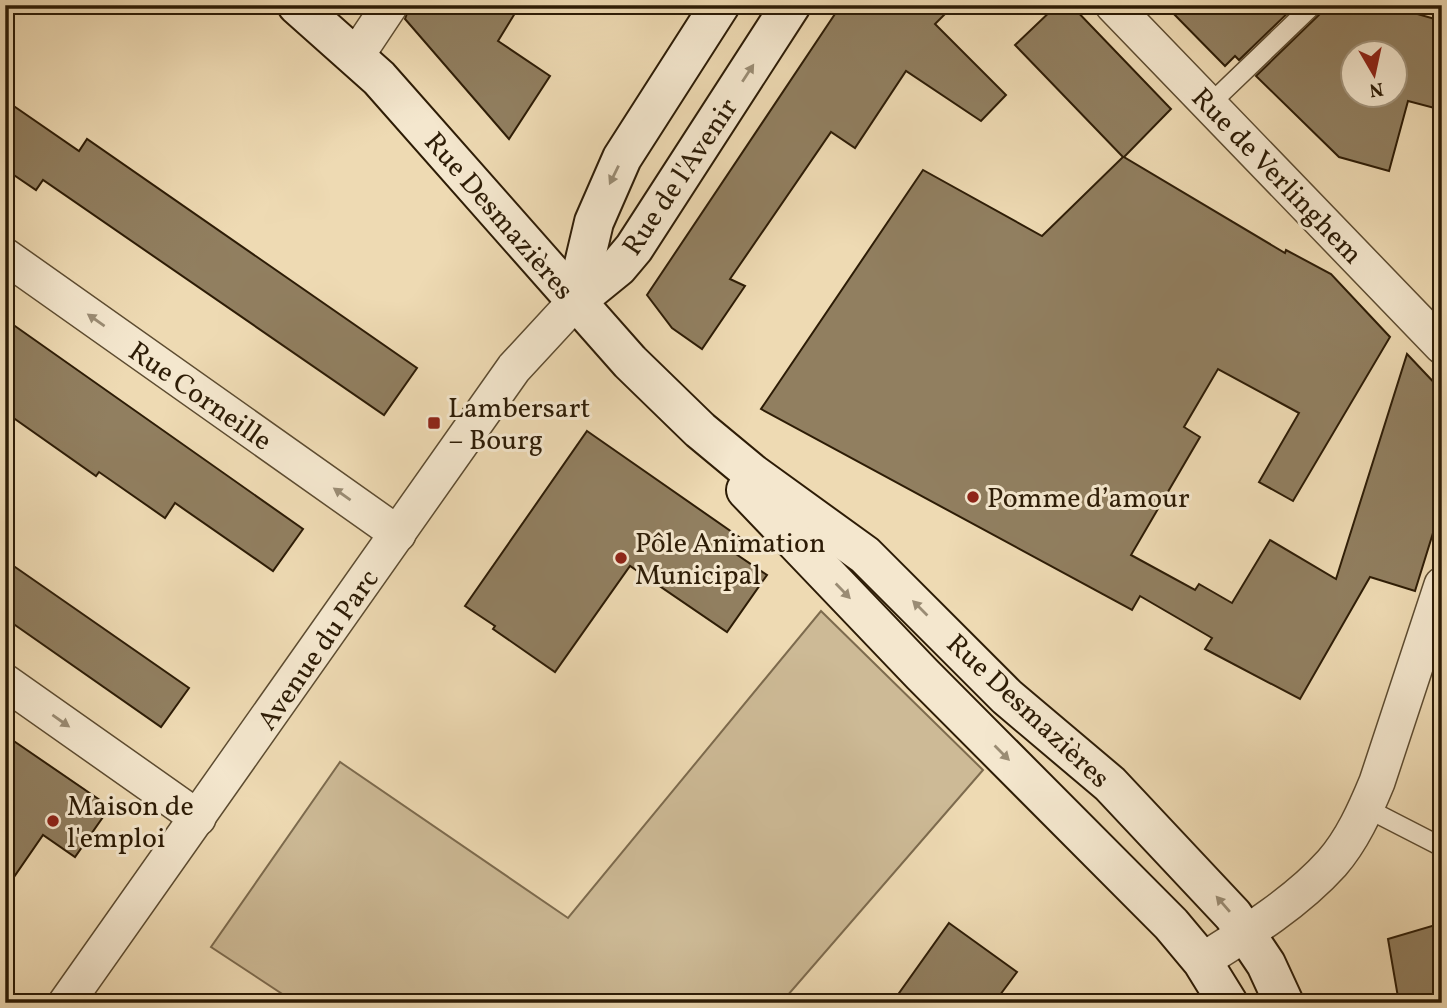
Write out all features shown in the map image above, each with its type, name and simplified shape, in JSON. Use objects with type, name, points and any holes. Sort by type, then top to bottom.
[{"type":"street","name":"Rue Desmazières","points":[[296,5],[356,56],[398,98],[575,302],[700,430],[753,474],[846,540],[882,570],[1007,697],[1111,783],[1212,890],[1247,933],[1266,964],[1284,1003]]},
{"type":"street","points":[[356,56],[390,5]]},
{"type":"street","name":"Rue de l'Avenir","points":[[575,302],[594,222],[611,180],[622,158],[720,5]]},
{"type":"street","name":"Rue de l'Avenir","points":[[575,302],[618,267],[634,248],[791,5]]},
{"type":"street","name":"Rue de Verlinghem","points":[[1113,5],[1442,346]]},
{"type":"street","name":"Rue Corneille","points":[[5,256],[398,534]]},
{"type":"street","name":"Avenue du Parc","points":[[66,1003],[514,368],[575,302]]},
{"type":"street","name":"Rue Desmazières","points":[[700,430],[752,498],[922,674],[1138,890],[1202,961],[1228,1003]]},
{"type":"street","points":[[1202,961],[1247,933],[1317,878],[1333,862],[1366,808],[1442,584]]},
{"type":"street","points":[[5,682],[198,818]]},
{"type":"lane","points":[[1210,104],[1313,5]]},
{"type":"lane","points":[[1366,808],[1442,847]]},
{"type":"shaded area","points":[[821,611],[983,770],[781,1003],[296,1003],[211,947],[340,762],[568,918]]},
{"type":"building","points":[[410,5],[520,5],[498,41],[550,76],[509,139],[405,19]]},
{"type":"building","points":[[841,5],[954,5],[935,24],[1006,95],[981,121],[906,71],[855,148],[831,132],[730,279],[745,286],[702,349],[672,328],[647,295]]},
{"type":"building","points":[[1057,5],[1071,5],[1171,109],[1124,157],[1285,253],[1286,250],[1331,274],[1390,337],[1293,501],[1259,482],[1299,413],[1218,369],[1184,427],[1200,437],[1131,555],[1195,590],[1199,584],[1232,603],[1270,540],[1336,579],[1407,354],[1442,391],[1442,504],[1415,591],[1370,577],[1300,699],[1205,649],[1212,638],[1140,596],[1132,610],[761,409],[923,170],[1042,236],[1123,157],[1015,45]]},
{"type":"building","points":[[1165,5],[1296,5],[1239,60],[1235,56],[1225,66]]},
{"type":"building","points":[[1324,5],[1386,5],[1442,21],[1442,110],[1408,101],[1408,38],[1338,38],[1338,108],[1406,108],[1389,171],[1339,157],[1256,76],[1321,13]]},
{"type":"building","points":[[5,100],[79,151],[87,139],[417,368],[384,415],[43,180],[36,190],[5,169]]},
{"type":"building","points":[[5,319],[303,529],[273,571],[175,503],[165,518],[99,472],[96,476],[5,412]]},
{"type":"building","name":"Pôle Animation Municipal","points":[[587,431],[742,539],[733,552],[767,575],[727,632],[630,566],[555,672],[465,606]]},
{"type":"building","points":[[5,560],[189,688],[161,727],[5,618]]},
{"type":"building","name":"Maison de l'emploi","points":[[5,735],[110,807],[75,857],[43,835],[5,890]]},
{"type":"building","points":[[949,923],[1017,972],[994,1003],[892,1003]]},
{"type":"building","points":[[1442,923],[1442,1003],[1399,1003],[1388,939]]},
{"type":"place","name":"Lambersart – Bourg","points":[[434,423]]},
{"type":"place","name":"Pomme d’amour","points":[[973,497]]},
{"type":"place","name":"Pôle Animation Municipal","points":[[621,558]]},
{"type":"place","name":"Maison de l'emploi","points":[[53,821]]}]
